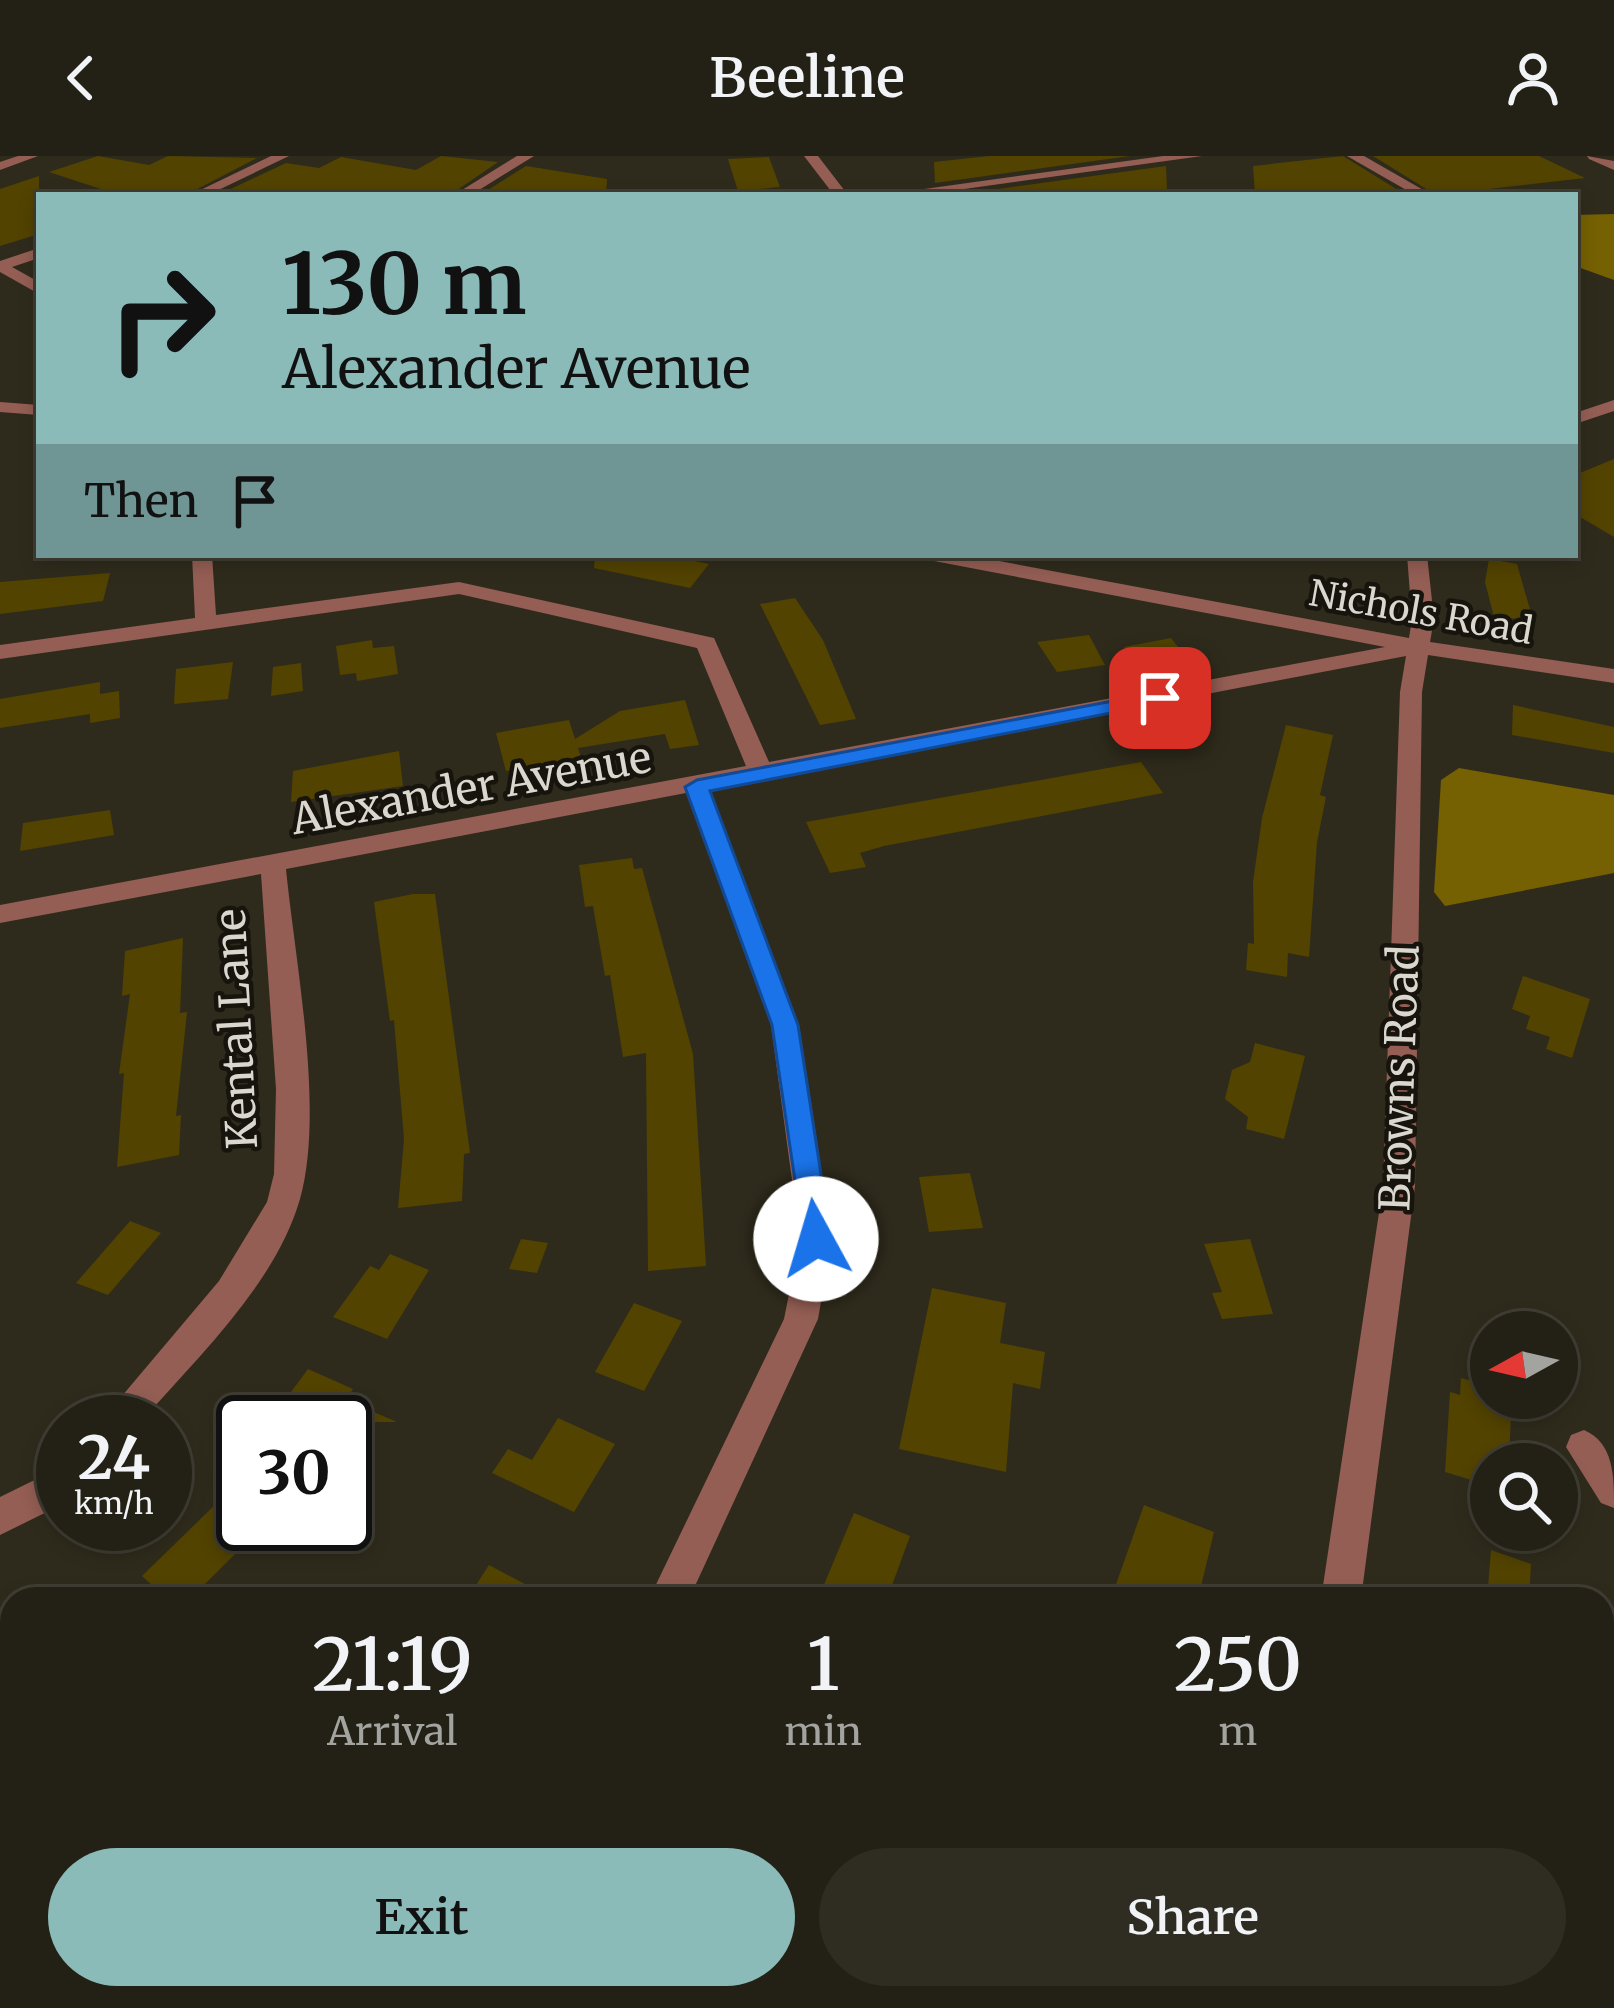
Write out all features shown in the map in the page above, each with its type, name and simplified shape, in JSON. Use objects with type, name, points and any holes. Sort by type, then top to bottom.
[{"type":"street","points":[[0,166],[31,156]]},
{"type":"street","points":[[204,192],[282,156]]},
{"type":"street","points":[[466,192],[527,156]]},
{"type":"street","points":[[812,156],[840,192]]},
{"type":"street","points":[[971,191],[1122,160],[1196,156]]},
{"type":"street","points":[[1354,156],[1420,192]]},
{"type":"street","points":[[1594,156],[1614,166]]},
{"type":"street","points":[[0,266],[36,254]]},
{"type":"street","points":[[0,266],[36,288]]},
{"type":"street","points":[[1578,418],[1614,405]]},
{"type":"street","points":[[0,407],[36,410]]},
{"type":"street","points":[[202,558],[206,621]]},
{"type":"street","name":"Nichols Road","points":[[950,558],[1420,647],[1614,676]]},
{"type":"street","name":"Browns Road","points":[[1344,1587],[1399,1186],[1412,692],[1423,619],[1417,558]]},
{"type":"street","points":[[0,652],[459,588],[644,625],[706,643],[760,772]]},
{"type":"street","points":[[1273,620],[1301,638],[1311,654],[1309,670]]},
{"type":"street","name":"Alexander Avenue","points":[[0,914],[697,787],[1420,647]]},
{"type":"street","points":[[675,1587],[801,1319],[816,1239],[785,1025],[697,787]]},
{"type":"street","name":"Kental Lane","points":[[142,1395],[230,1294],[284,1200],[292,1139],[273,864]]},
{"type":"street","points":[[1584,1447],[1614,1490]]},
{"type":"street","points":[[0,1517],[36,1498]]},
{"type":"shaded area","points":[[1614,214],[1614,280],[1578,267],[1578,215]]},
{"type":"shaded area","points":[[1459,768],[1614,795],[1614,873],[1445,906],[1434,892],[1441,780]]},
{"type":"building","points":[[98,156],[149,165],[168,156],[257,158],[192,192],[110,192],[49,172]]},
{"type":"building","points":[[441,156],[498,162],[454,192],[224,192],[286,163],[319,168],[341,157],[416,170]]},
{"type":"building","points":[[989,156],[1130,156],[935,183],[934,162]]},
{"type":"building","points":[[1343,156],[1401,192],[1255,192],[1253,166]]},
{"type":"building","points":[[1373,156],[1539,156],[1585,178],[1462,192],[1431,192]]},
{"type":"building","points":[[769,157],[780,187],[738,191],[728,159]]},
{"type":"building","points":[[526,166],[607,179],[606,192],[485,192]]},
{"type":"building","points":[[1166,166],[1167,191],[976,192]]},
{"type":"building","points":[[39,176],[36,235],[0,246],[0,189]]},
{"type":"building","points":[[1614,459],[1614,537],[1578,516],[1578,474]]},
{"type":"building","points":[[595,558],[680,558],[709,564],[690,588],[594,568]]},
{"type":"building","points":[[1489,559],[1517,564],[1533,620],[1494,617],[1485,582]]},
{"type":"building","points":[[110,573],[103,601],[0,614],[0,582]]},
{"type":"building","points":[[795,598],[823,640],[856,719],[820,725],[760,604]]},
{"type":"building","points":[[1089,635],[1105,665],[1057,672],[1037,642]]},
{"type":"building","points":[[1171,638],[1190,662],[1142,670],[1124,647]]},
{"type":"building","points":[[372,640],[373,648],[394,646],[398,674],[357,681],[356,673],[340,675],[336,646]]},
{"type":"building","points":[[233,662],[228,699],[174,704],[176,669]]},
{"type":"building","points":[[301,663],[303,691],[271,696],[273,667]]},
{"type":"building","points":[[100,682],[100,694],[119,691],[120,718],[90,723],[90,714],[0,728],[0,699]]},
{"type":"building","points":[[685,700],[699,745],[670,749],[665,734],[578,748],[581,757],[506,771],[496,733],[569,720],[575,739],[620,711]]},
{"type":"building","points":[[1513,705],[1614,727],[1614,753],[1512,735]]},
{"type":"building","points":[[1286,725],[1333,735],[1320,795],[1326,797],[1317,842],[1309,957],[1288,953],[1287,977],[1246,970],[1248,943],[1254,944],[1253,882],[1262,818]]},
{"type":"building","points":[[399,751],[403,786],[291,802],[293,771]]},
{"type":"building","points":[[1141,762],[1163,793],[884,846],[860,853],[866,867],[830,873],[806,822]]},
{"type":"building","points":[[110,810],[114,835],[20,851],[23,823]]},
{"type":"building","points":[[632,858],[634,869],[642,868],[693,1054],[706,1266],[648,1271],[646,1053],[623,1057],[610,975],[605,976],[593,906],[585,907],[579,865]]},
{"type":"building","points":[[435,894],[470,1153],[464,1154],[462,1201],[398,1208],[404,1139],[394,1020],[390,1021],[374,902]]},
{"type":"building","points":[[183,938],[180,1013],[187,1012],[176,1116],[181,1115],[179,1155],[117,1167],[124,1073],[119,1074],[130,994],[122,996],[125,951]]},
{"type":"building","points":[[1523,976],[1590,999],[1572,1058],[1546,1049],[1550,1037],[1526,1029],[1530,1016],[1512,1009]]},
{"type":"building","points":[[1255,1043],[1305,1056],[1284,1139],[1246,1129],[1248,1117],[1225,1099],[1232,1070],[1250,1062]]},
{"type":"building","points":[[970,1173],[983,1228],[929,1232],[919,1177]]},
{"type":"building","points":[[130,1221],[161,1233],[108,1295],[76,1283]]},
{"type":"building","points":[[521,1239],[548,1243],[537,1273],[509,1269]]},
{"type":"building","points":[[1250,1239],[1273,1314],[1222,1319],[1212,1293],[1222,1292],[1204,1244]]},
{"type":"building","points":[[390,1254],[429,1270],[387,1339],[333,1317],[370,1266],[379,1270]]},
{"type":"building","points":[[932,1288],[1006,1303],[1000,1343],[1045,1352],[1040,1389],[1013,1383],[1006,1472],[899,1449]]},
{"type":"building","points":[[634,1303],[682,1321],[644,1391],[595,1372]]},
{"type":"building","points":[[308,1369],[353,1389],[349,1395],[289,1395]]},
{"type":"building","points":[[1461,1378],[1470,1380],[1470,1419],[1511,1419],[1510,1443],[1470,1443],[1470,1480],[1445,1472],[1450,1392],[1460,1395]]},
{"type":"building","points":[[372,1411],[397,1422],[372,1422]]},
{"type":"building","points":[[558,1418],[615,1444],[574,1512],[492,1473],[508,1449],[532,1460]]},
{"type":"building","points":[[216,1504],[216,1551],[237,1552],[202,1587],[154,1587],[142,1576],[168,1551],[192,1551],[192,1527]]},
{"type":"building","points":[[1144,1505],[1214,1532],[1201,1587],[1115,1587]]},
{"type":"building","points":[[854,1513],[910,1536],[891,1587],[823,1587]]},
{"type":"building","points":[[1491,1551],[1531,1564],[1530,1587],[1488,1587]]},
{"type":"building","points":[[489,1565],[530,1587],[475,1587]]},
{"type":"route","points":[[816,1239],[785,1025],[697,787],[1160,698]]}]
